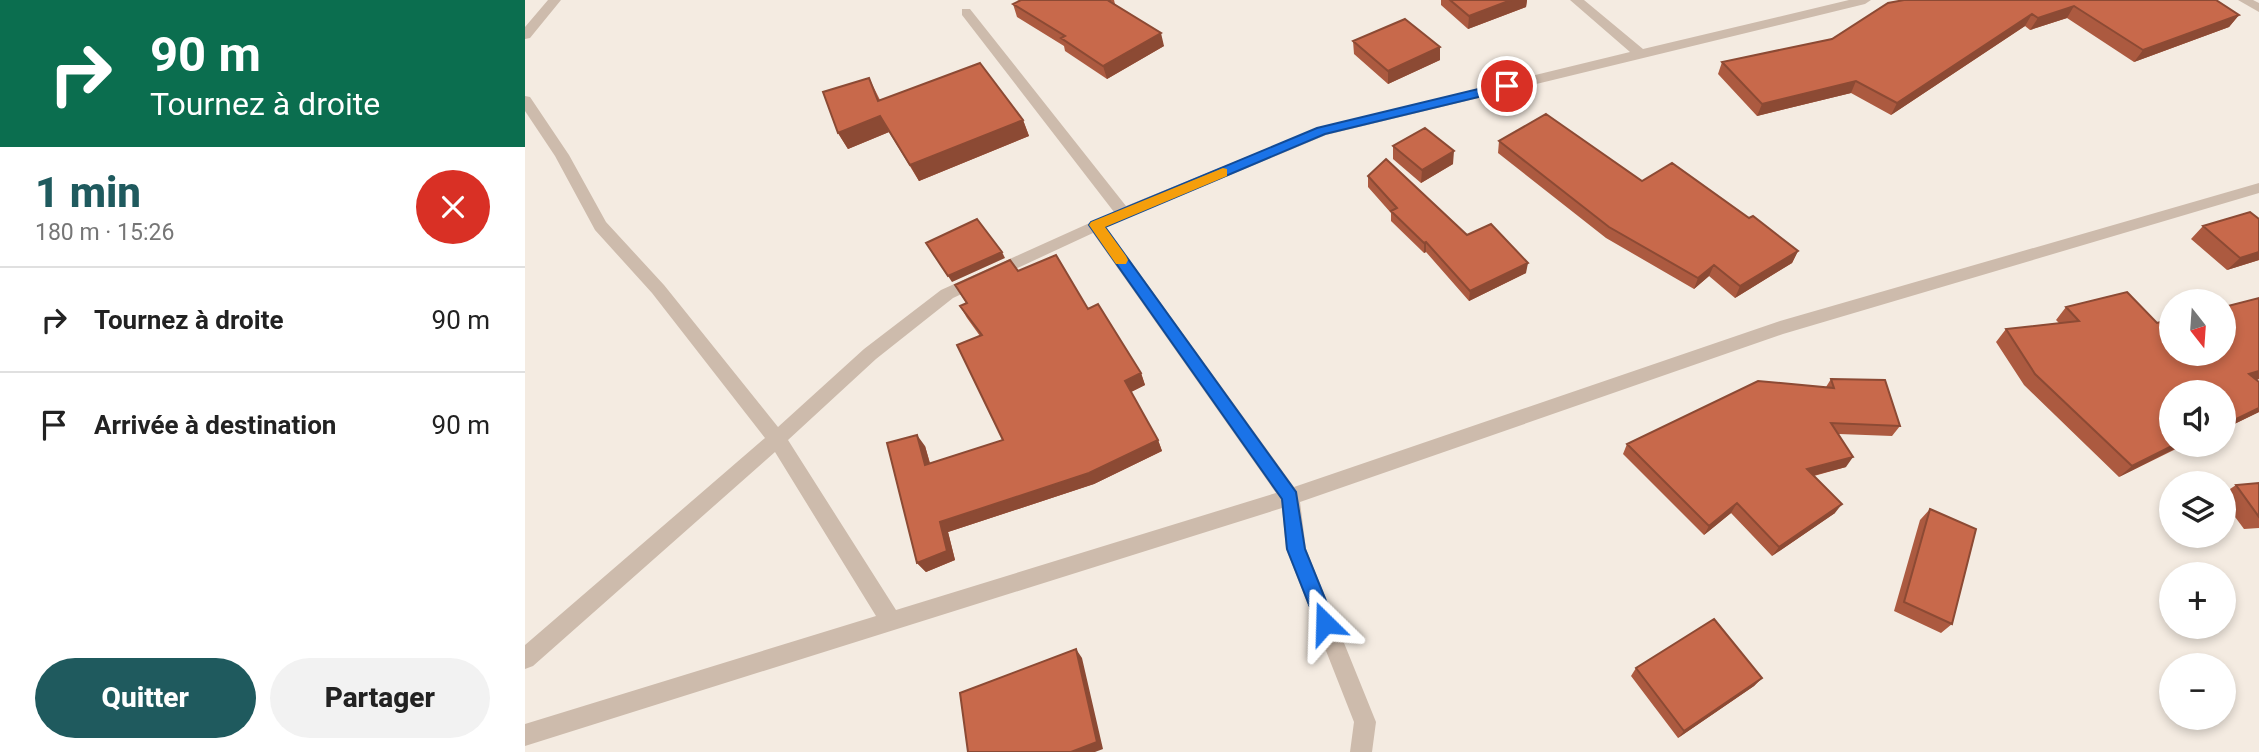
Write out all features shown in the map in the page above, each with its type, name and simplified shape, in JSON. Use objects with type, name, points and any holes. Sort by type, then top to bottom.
[{"type":"street","points":[[525,35],[555,0]]},
{"type":"street","points":[[1576,0],[1640,54]]},
{"type":"street","points":[[525,659],[870,354],[947,294],[1096,225],[1322,131],[1865,0]]},
{"type":"street","points":[[2244,0],[2259,8]]},
{"type":"street","points":[[966,12],[1124,214]]},
{"type":"street","points":[[525,100],[562,155],[600,226],[658,289],[777,439],[891,621]]},
{"type":"street","points":[[525,735],[1290,497],[1780,328],[2259,188]]},
{"type":"street","points":[[1096,225],[1290,497],[1296,549],[1365,722],[1361,752]]},
{"type":"building","points":[[1021,0],[1110,0],[1161,33],[1103,66],[1061,38],[1065,36],[1013,4]]},
{"type":"building","points":[[1450,0],[1511,0],[1469,16]]},
{"type":"building","points":[[1904,0],[2216,0],[2239,15],[2143,50],[2074,6],[2038,18],[2032,14],[1897,103],[1856,81],[1762,104],[1722,62],[1832,39],[1888,3]]},
{"type":"building","points":[[1405,19],[1440,47],[1388,71],[1353,41]]},
{"type":"building","points":[[980,63],[1023,120],[910,165],[880,116],[838,133],[823,92],[869,78],[878,101]]},
{"type":"building","points":[[1546,114],[1642,181],[1672,163],[1749,218],[1753,216],[1798,251],[1740,286],[1714,265],[1698,278],[1609,227],[1499,141]]},
{"type":"building","points":[[1425,128],[1454,151],[1422,170],[1393,146]]},
{"type":"building","points":[[1386,159],[1467,235],[1491,224],[1528,263],[1470,291],[1426,242],[1391,211],[1397,208],[1368,176]]},
{"type":"building","points":[[2250,212],[2259,219],[2259,252],[2240,258],[2203,226]]},
{"type":"building","points":[[977,219],[1002,252],[948,276],[926,243]]},
{"type":"building","points":[[1056,255],[1088,309],[1098,304],[1141,373],[1125,381],[1158,440],[1089,473],[940,522],[947,551],[917,563],[887,443],[917,435],[925,465],[1003,440],[957,345],[982,335],[960,306],[967,303],[955,285],[1010,260],[1018,271]]},
{"type":"building","points":[[2127,292],[2159,322],[2159,366],[2237,366],[2237,304],[2259,298],[2259,371],[2249,374],[2259,382],[2259,408],[2236,419],[2236,380],[2159,380],[2159,452],[2132,466],[2035,374],[2006,329],[2079,321],[2066,307]]},
{"type":"building","points":[[1831,379],[1885,380],[1900,426],[1831,423],[1853,457],[1807,469],[1842,504],[1779,547],[1737,503],[1709,526],[1627,444],[1758,381],[1834,388]]},
{"type":"building","points":[[2259,483],[2259,517],[2236,485]]},
{"type":"building","points":[[1930,509],[1976,529],[1952,624],[1904,602]]},
{"type":"building","points":[[1714,619],[1762,678],[1684,731],[1636,668]]},
{"type":"building","points":[[1076,649],[1097,742],[1071,752],[968,752],[960,693]]},
{"type":"slow traffic","points":[[1121,260],[1096,225],[1223,172]]},
{"type":"route","points":[[1325,623],[1296,549],[1290,497],[1096,225],[1322,131],[1507,86]]}]
